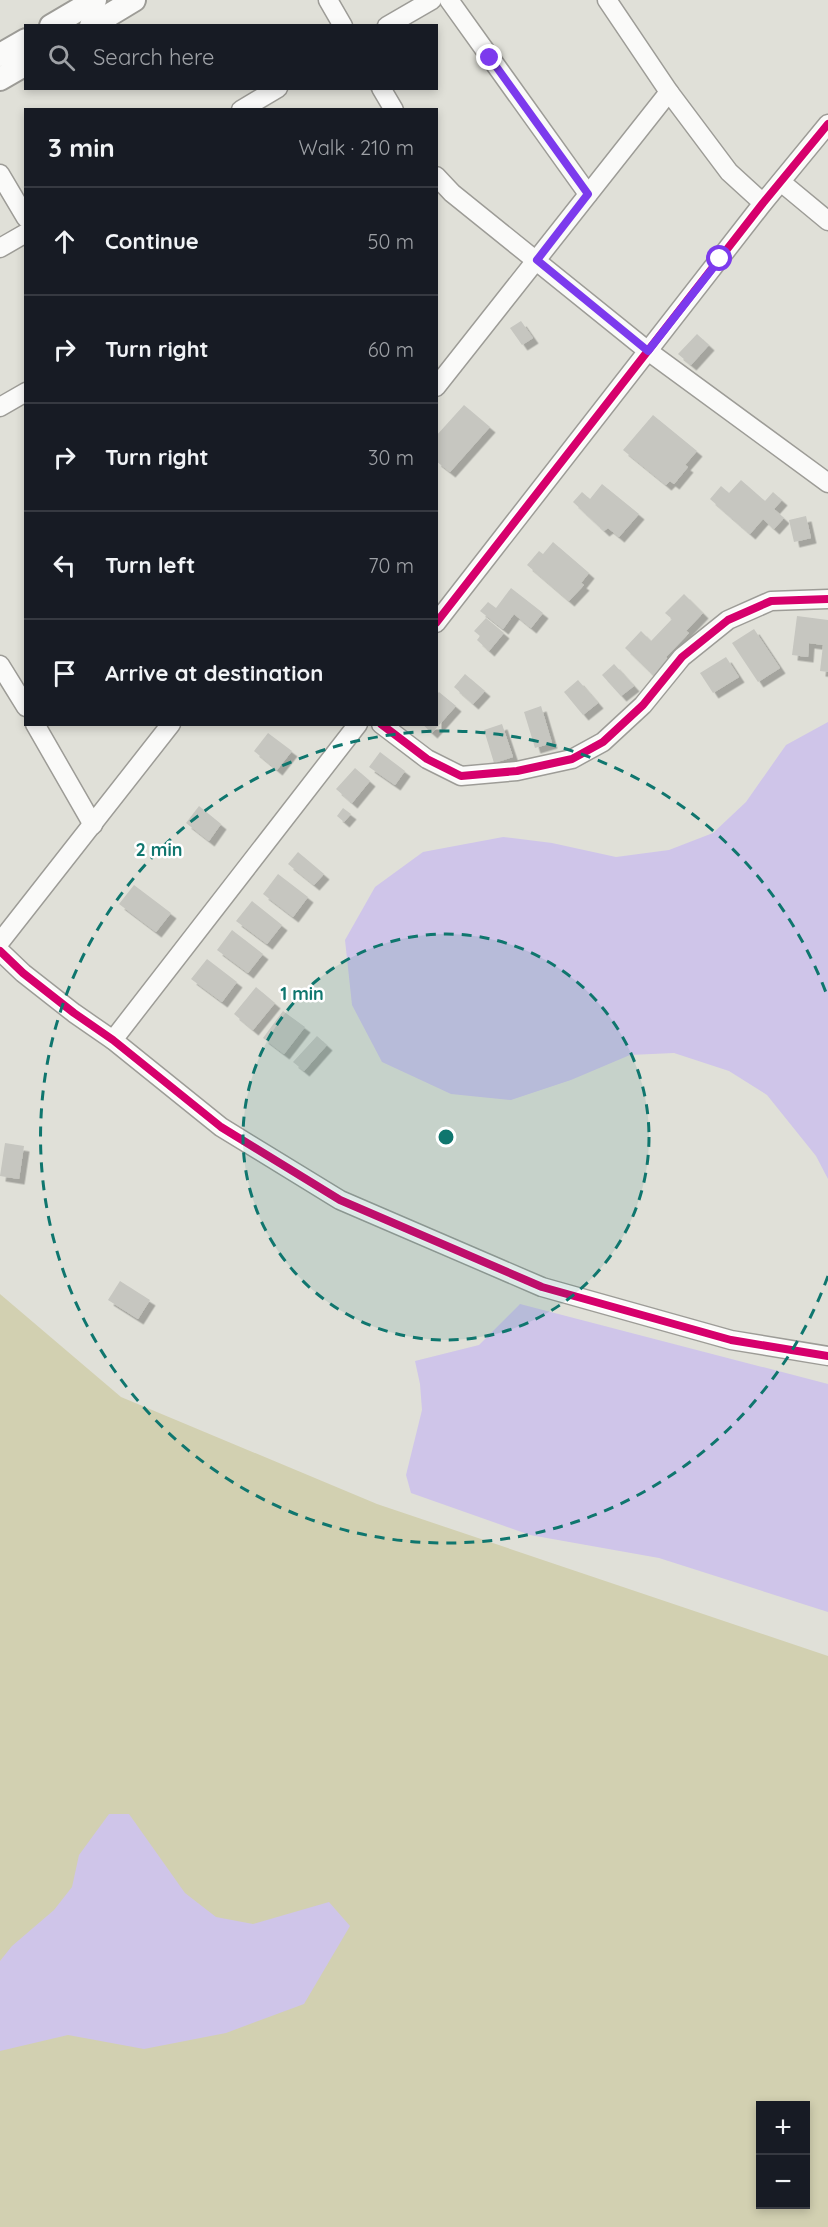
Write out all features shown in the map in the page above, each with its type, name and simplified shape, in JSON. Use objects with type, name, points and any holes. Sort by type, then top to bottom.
[{"type":"main road","points":[[54,24],[95,0]]},
{"type":"main road","points":[[94,24],[134,0]]},
{"type":"main road","points":[[0,55],[24,41]]},
{"type":"main road","points":[[0,79],[24,65]]},
{"type":"street","points":[[328,0],[342,24]]},
{"type":"street","points":[[390,24],[432,0]]},
{"type":"street","points":[[449,0],[588,194]]},
{"type":"street","points":[[607,0],[669,92],[729,172],[764,203]]},
{"type":"street","points":[[244,108],[275,90]]},
{"type":"street","points":[[382,90],[393,108]]},
{"type":"street","points":[[438,384],[669,92]]},
{"type":"street","points":[[438,620],[828,124]]},
{"type":"street","points":[[0,174],[24,215]]},
{"type":"street","points":[[438,178],[452,193],[648,351],[828,483]]},
{"type":"street","points":[[781,182],[828,221]]},
{"type":"street","points":[[0,248],[24,235]]},
{"type":"street","points":[[0,407],[24,393]]},
{"type":"street","points":[[384,726],[427,759],[461,776],[517,771],[572,759],[603,742],[643,705],[682,657],[728,620],[771,601],[828,599]]},
{"type":"street","points":[[0,665],[21,685]]},
{"type":"street","points":[[36,726],[93,825]]},
{"type":"street","points":[[0,942],[169,726]]},
{"type":"street","points":[[113,1040],[356,726]]},
{"type":"street","points":[[0,951],[23,973],[113,1040],[221,1126],[340,1200],[542,1287],[731,1340],[828,1356]]},
{"type":"shaded area","points":[[828,722],[828,1179],[816,1156],[767,1095],[729,1071],[674,1053],[630,1055],[571,1080],[511,1100],[451,1094],[382,1062],[352,1005],[345,940],[375,887],[423,852],[503,837],[552,843],[616,857],[669,850],[713,833],[746,802],[786,745]]},
{"type":"shaded area","points":[[0,1294],[121,1397],[377,1504],[828,1656],[828,2227],[0,2227]]},
{"type":"shaded area","points":[[520,1304],[828,1384],[828,1612],[659,1558],[530,1535],[411,1493],[406,1475],[422,1410],[415,1361],[479,1345]]},
{"type":"shaded area","points":[[109,1814],[129,1814],[185,1893],[216,1917],[253,1924],[329,1902],[350,1926],[304,2004],[226,2033],[144,2049],[68,2035],[0,2051],[0,1961],[12,1946],[54,1910],[72,1887],[79,1855]]},
{"type":"building","points":[[521,321],[533,338],[522,345],[510,328]]},
{"type":"building","points":[[697,334],[709,345],[691,365],[678,354]]},
{"type":"building","points":[[464,405],[490,427],[450,472],[438,463],[438,434]]},
{"type":"building","points":[[653,415],[697,451],[685,465],[688,467],[674,484],[670,481],[666,485],[623,450]]},
{"type":"building","points":[[741,480],[765,501],[773,492],[782,500],[774,509],[784,518],[774,529],[763,519],[750,534],[710,499],[721,486],[729,493]]},
{"type":"building","points":[[602,484],[639,514],[619,537],[608,528],[604,531],[573,502],[582,492],[590,499]]},
{"type":"building","points":[[806,516],[811,538],[794,542],[789,520]]},
{"type":"building","points":[[553,542],[589,573],[581,583],[584,585],[569,601],[527,565],[539,551],[543,554]]},
{"type":"building","points":[[511,588],[543,613],[531,628],[514,614],[503,629],[480,611],[488,602],[496,608]]},
{"type":"building","points":[[684,594],[703,613],[686,631],[689,633],[666,657],[672,663],[656,678],[625,648],[641,631],[651,641],[672,619],[665,613]]},
{"type":"building","points":[[797,616],[828,620],[828,672],[820,671],[823,645],[809,643],[808,657],[792,655]]},
{"type":"building","points":[[486,618],[504,633],[489,651],[477,640],[480,636],[474,631]]},
{"type":"building","points":[[754,629],[780,668],[758,682],[732,643]]},
{"type":"building","points":[[726,657],[739,677],[713,693],[700,673]]},
{"type":"building","points":[[614,664],[634,686],[621,696],[602,675]]},
{"type":"building","points":[[465,674],[485,691],[473,704],[454,687]]},
{"type":"building","points":[[578,680],[598,703],[583,715],[564,692]]},
{"type":"building","points":[[438,693],[456,706],[432,733],[424,726],[438,726]]},
{"type":"building","points":[[541,706],[552,743],[535,748],[524,712]]},
{"type":"building","points":[[502,724],[513,757],[494,763],[484,730]]},
{"type":"building","points":[[268,733],[292,751],[277,770],[254,751]]},
{"type":"building","points":[[380,752],[405,771],[395,785],[369,767]]},
{"type":"building","points":[[355,768],[370,781],[352,803],[336,789]]},
{"type":"building","points":[[199,806],[221,824],[209,841],[186,823]]},
{"type":"building","points":[[343,808],[351,814],[344,822],[337,816]]},
{"type":"building","points":[[298,852],[324,874],[314,885],[288,864]]},
{"type":"building","points":[[278,874],[308,897],[293,917],[263,894]]},
{"type":"building","points":[[134,885],[171,913],[156,932],[119,904]]},
{"type":"building","points":[[252,901],[282,925],[267,944],[236,921]]},
{"type":"building","points":[[232,930],[263,954],[248,973],[217,950]]},
{"type":"building","points":[[207,959],[237,982],[222,1002],[191,979]]},
{"type":"building","points":[[256,987],[275,1003],[253,1030],[234,1014]]},
{"type":"building","points":[[283,1011],[305,1027],[284,1054],[263,1038]]},
{"type":"building","points":[[317,1036],[327,1045],[304,1071],[293,1062]]},
{"type":"building","points":[[5,1143],[24,1146],[19,1179],[0,1176]]},
{"type":"building","points":[[120,1281],[150,1300],[138,1319],[108,1300]]},
{"type":"cycle path","points":[[438,620],[763,203],[828,124]]},
{"type":"cycle path","points":[[384,726],[427,759],[461,776],[517,771],[572,759],[603,742],[643,705],[682,657],[728,620],[771,601],[828,599]]},
{"type":"cycle path","points":[[0,951],[23,973],[113,1040],[221,1127],[340,1200],[542,1287],[731,1340],[828,1356]]},
{"type":"route","points":[[490,58],[588,194],[537,260],[648,351],[720,259]]}]
